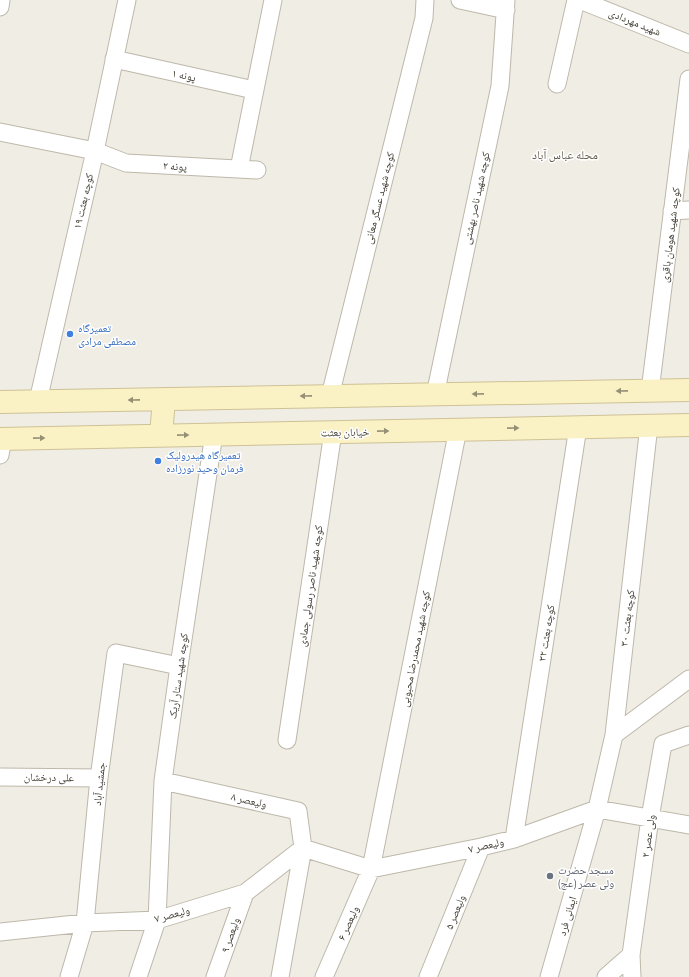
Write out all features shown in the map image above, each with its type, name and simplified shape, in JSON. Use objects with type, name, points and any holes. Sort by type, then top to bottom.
[{"type":"main road","points":[[0,402],[689,390]]},
{"type":"main road","points":[[649,425],[650,391]]},
{"type":"main road","points":[[161,435],[164,399]]},
{"type":"main road","name":"خیابان بعثت","points":[[1,444],[161,435],[689,425]]},
{"type":"street","points":[[0,7],[2,0]]},
{"type":"street","name":"کوچه بعثت ۱۹","points":[[38,401],[95,151],[127,0]]},
{"type":"street","points":[[239,169],[273,0]]},
{"type":"street","name":"کوچه شهید عسگر معانی","points":[[330,396],[424,18],[425,0]]},
{"type":"street","points":[[460,0],[506,5]]},
{"type":"street","points":[[557,84],[576,0]]},
{"type":"street","name":"شهید مهردادی","points":[[580,0],[689,44]]},
{"type":"street","name":"کوچه شهید ناصر بهشتی","points":[[434,395],[500,86],[506,5]]},
{"type":"street","name":"پونه ۱","points":[[114,59],[254,90]]},
{"type":"street","name":"کوچه شهید هومان باقری","points":[[650,391],[681,211],[689,79]]},
{"type":"street","points":[[0,132],[95,151]]},
{"type":"street","name":"پونه ۲","points":[[95,151],[126,163],[257,170]]},
{"type":"street","name":"کوچه بعثت ۳۰","points":[[597,808],[614,735],[649,425]]},
{"type":"street","name":"کوچه بعثت ۳۲","points":[[514,838],[578,427]]},
{"type":"street","name":"کوچه شهید محمدرضا محبوبی","points":[[371,869],[458,429]]},
{"type":"street","name":"کوچه شهید ناصر رسولی جمادی","points":[[287,740],[333,432]]},
{"type":"street","name":"کوچه شهید ستار آریک","points":[[157,920],[163,781],[214,434]]},
{"type":"street","name":"جمشید آباد","points":[[69,977],[85,923],[99,778],[116,653],[179,666]]},
{"type":"street","points":[[614,735],[689,679]]},
{"type":"street","name":"ولی عصر ۲","points":[[632,977],[632,955],[650,818],[663,744],[689,735]]},
{"type":"street","name":"علی درخشان","points":[[0,777],[99,778]]},
{"type":"street","name":"ولیعصر ۸","points":[[163,781],[298,811],[303,848]]},
{"type":"street","points":[[597,808],[689,825]]},
{"type":"street","name":"ولیعصر ۷","points":[[371,869],[481,847],[514,838],[597,808]]},
{"type":"street","name":"ایمانی فرد","points":[[549,977],[597,808]]},
{"type":"street","name":"ولیعصر ۵","points":[[428,977],[481,847]]},
{"type":"street","points":[[280,977],[303,848],[371,869]]},
{"type":"street","name":"ولیعصر ۷","points":[[0,932],[85,923],[157,920],[245,892],[303,848]]},
{"type":"street","name":"ولیعصر ۶","points":[[324,977],[371,869]]},
{"type":"street","name":"ولیعصر ۹","points":[[215,977],[245,892]]},
{"type":"street","points":[[138,977],[157,920]]},
{"type":"street","points":[[606,977],[632,955]]},
{"type":"place","name":"تعمیرگاه مصطفی مرادی","points":[[70,334]]},
{"type":"place","name":"تعمیرگاه هیدرولیک فرمان وحید نورزاده","points":[[158,461]]},
{"type":"place","name":"مسجد حضرت ولی عصر (عج)","points":[[550,876]]},
{"type":"district","name":"محله عباس آباد","points":[[565,155]]}]
